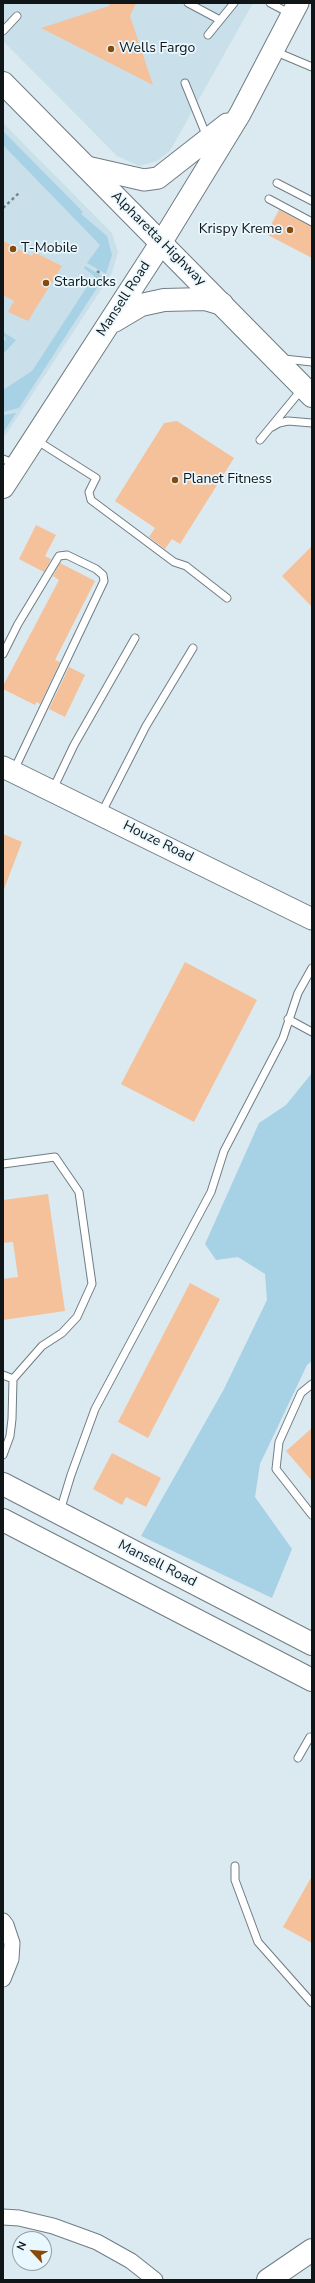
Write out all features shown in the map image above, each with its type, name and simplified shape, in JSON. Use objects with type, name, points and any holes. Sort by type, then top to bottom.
[{"type":"main road","name":"Mansell Road","points":[[3,487],[10,462],[34,439],[161,243],[240,114],[295,9]]},
{"type":"main road","name":"Alpharetta Highway","points":[[3,83],[308,392]]},
{"type":"main road","points":[[87,167],[144,180],[158,178],[240,114]]},
{"type":"main road","points":[[106,327],[130,310],[154,302],[194,299],[222,304]]},
{"type":"main road","name":"Houze Road","points":[[8,770],[101,814],[312,919]]},
{"type":"main road","name":"Mansell Road","points":[[3,1484],[312,1644]]},
{"type":"main road","points":[[3,1520],[312,1680]]},
{"type":"main road","points":[[268,2280],[312,2250]]},
{"type":"street","points":[[3,1920],[12,1943],[11,1960],[3,1979]]},
{"type":"street","points":[[3,2217],[19,2218],[53,2226],[97,2242],[131,2261],[155,2280]]},
{"type":"lane","points":[[188,3],[220,20]]},
{"type":"lane","points":[[208,36],[234,3]]},
{"type":"lane","points":[[270,3],[295,9]]},
{"type":"lane","points":[[3,31],[17,16]]},
{"type":"lane","points":[[274,51],[312,67]]},
{"type":"lane","points":[[185,83],[208,139]]},
{"type":"lane","points":[[277,184],[312,201]]},
{"type":"lane","points":[[269,199],[312,222]]},
{"type":"lane","points":[[272,354],[284,359],[312,362]]},
{"type":"lane","points":[[260,440],[308,392]]},
{"type":"lane","points":[[270,429],[279,423],[288,421],[312,423]]},
{"type":"lane","points":[[34,439],[96,478],[89,492],[91,500],[174,562],[186,566],[227,598]]},
{"type":"lane","points":[[3,654],[18,624],[59,556],[66,555],[96,569],[103,575],[104,581],[8,770]]},
{"type":"lane","points":[[52,791],[74,745],[135,638]]},
{"type":"lane","points":[[101,814],[146,726],[194,648]]},
{"type":"lane","points":[[60,1514],[71,1475],[95,1409],[211,1192],[224,1151],[283,1038],[288,1019],[298,993],[312,968]]},
{"type":"lane","points":[[288,1019],[312,1032]]},
{"type":"lane","points":[[3,1164],[55,1157],[79,1192],[92,1284],[78,1317],[62,1333],[42,1346],[13,1379],[10,1436],[3,1455]]},
{"type":"lane","points":[[3,1375],[13,1379]]},
{"type":"lane","points":[[312,1384],[301,1393],[279,1442],[276,1469],[312,1515]]},
{"type":"lane","points":[[298,1758],[311,1736]]},
{"type":"lane","points":[[235,1866],[235,1880],[258,1942],[312,2003]]},
{"type":"path","points":[[3,208],[19,193]]},
{"type":"path","points":[[97,271],[102,274]]},
{"type":"shaded area","points":[[3,3],[253,3],[170,151],[157,161],[139,166],[117,156],[3,41]]},
{"type":"shaded area","points":[[3,123],[112,233],[118,252],[112,273],[3,439]]},
{"type":"shaded area","points":[[3,131],[83,212],[81,214],[107,236],[112,255],[106,274],[87,263],[100,245],[3,145]]},
{"type":"shaded area","points":[[85,266],[104,277],[19,408],[3,412],[3,390],[32,371],[94,276],[84,268]]},
{"type":"shaded area","points":[[3,332],[16,340],[3,354],[3,341],[6,340]]},
{"type":"shaded area","points":[[16,413],[3,433],[3,415]]},
{"type":"shaded area","points":[[312,1073],[312,1361],[307,1365],[260,1464],[255,1497],[292,1549],[272,1598],[141,1536],[224,1389],[267,1300],[265,1274],[238,1257],[216,1260],[205,1244],[259,1123],[286,1105]]},
{"type":"building","name":"Wells Fargo","points":[[110,3],[136,3],[130,16],[153,85],[41,28],[109,6]]},
{"type":"building","name":"Krispy Kreme","points":[[279,210],[312,227],[312,258],[266,234]]},
{"type":"building","points":[[3,241],[32,256],[34,252],[62,266],[28,321],[8,312],[14,301],[3,295]]},
{"type":"building","name":"Planet Fitness","points":[[177,421],[234,458],[180,544],[172,539],[165,549],[149,537],[155,528],[115,501],[164,423]]},
{"type":"building","points":[[36,525],[56,535],[45,556],[51,559],[44,572],[19,559]]},
{"type":"building","points":[[312,546],[312,607],[282,576]]},
{"type":"building","points":[[60,563],[95,581],[55,660],[60,662],[40,704],[36,702],[35,705],[3,689],[3,686],[59,580],[53,576]]},
{"type":"building","points":[[69,667],[85,675],[65,717],[49,709]]},
{"type":"building","points":[[3,834],[22,842],[4,889],[3,889]]},
{"type":"building","points":[[185,962],[257,1000],[194,1122],[121,1084]]},
{"type":"building","points":[[48,1194],[65,1311],[3,1320],[3,1279],[18,1277],[13,1242],[3,1243],[3,1200]]},
{"type":"building","points":[[190,1283],[220,1299],[148,1438],[118,1422]]},
{"type":"building","points":[[312,1428],[312,1481],[286,1451]]},
{"type":"building","points":[[112,1453],[161,1478],[146,1507],[126,1497],[122,1505],[93,1489]]},
{"type":"building","points":[[312,1876],[312,1943],[283,1927]]},
{"type":"place","name":"Wells Fargo","points":[[111,49]]},
{"type":"place","name":"Krispy Kreme","points":[[290,230]]},
{"type":"place","name":"T-Mobile","points":[[13,249]]},
{"type":"place","name":"Starbucks","points":[[46,283]]},
{"type":"place","name":"Planet Fitness","points":[[175,480]]}]
